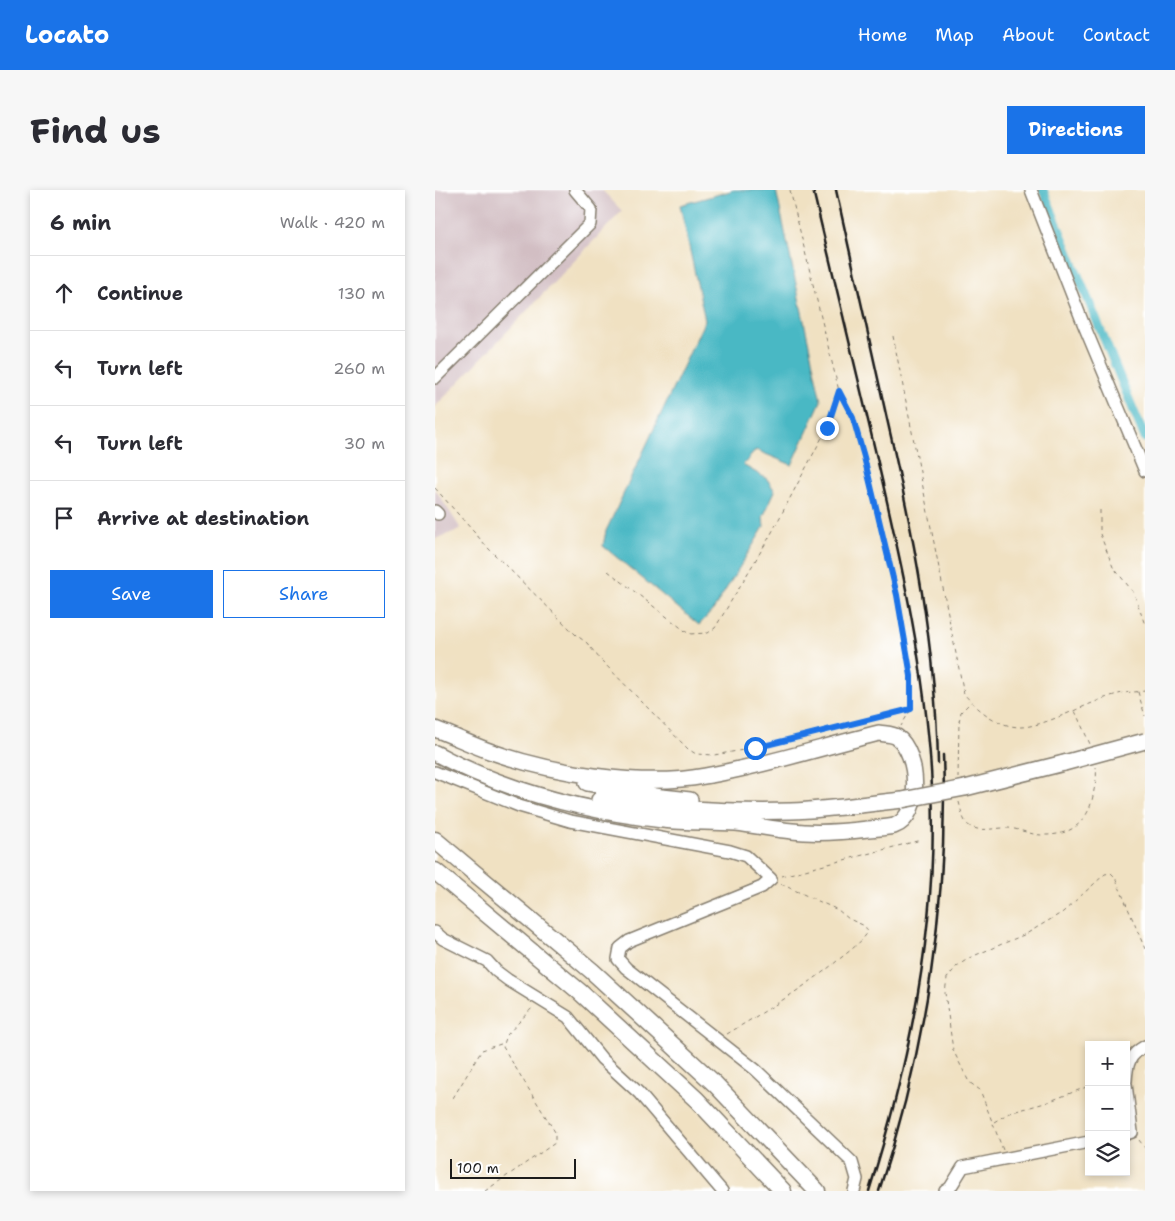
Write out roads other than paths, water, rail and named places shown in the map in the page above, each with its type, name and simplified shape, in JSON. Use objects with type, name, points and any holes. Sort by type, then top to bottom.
[{"type":"highway","points":[[435,840],[593,971],[708,1077],[817,1191]]},
{"type":"highway","points":[[435,871],[587,999],[697,1100],[783,1191]]},
{"type":"main road","points":[[435,730],[492,752],[538,765],[591,776],[661,780],[705,776],[879,733],[896,736],[907,747],[913,764],[913,803],[908,817],[895,826],[818,832],[735,823],[665,820],[591,809],[526,791],[435,753]]},
{"type":"main road","points":[[435,730],[447,739],[538,771],[591,784],[662,797],[736,804],[871,803]]},
{"type":"main road","points":[[435,749],[489,772],[536,786],[591,799],[645,806],[764,812],[793,811],[902,800],[965,788],[1145,741]]},
{"type":"street","points":[[435,378],[590,224],[591,209],[575,190]]},
{"type":"street","points":[[1031,190],[1083,323],[1145,471]]},
{"type":"street","points":[[435,772],[519,806],[570,821],[730,850],[746,856],[771,879],[762,887],[629,941],[620,948],[619,959],[626,968],[756,1070],[852,1162],[857,1179],[854,1191]]},
{"type":"street","points":[[435,932],[443,939],[487,961],[508,980],[541,999],[568,1018],[602,1059],[639,1093],[722,1191]]},
{"type":"street","points":[[1130,1058],[1145,1046]]},
{"type":"street","points":[[1126,1086],[1132,1132],[1130,1133]]},
{"type":"street","points":[[945,1191],[951,1188],[963,1167],[1007,1160],[1085,1143]]},
{"type":"water","points":[[734,190],[776,190],[821,401],[792,465],[756,450],[743,465],[767,479],[775,491],[763,517],[764,527],[714,609],[699,625],[603,546],[606,531],[705,320],[680,205]]},
{"type":"waterway","points":[[1043,190],[1145,438]]},
{"type":"railway","points":[[813,190],[904,578],[925,703],[932,788],[933,839],[926,941],[909,1043],[884,1142],[869,1191]]},
{"type":"railway","points":[[836,190],[897,461],[914,547],[933,676],[938,763]]},
{"type":"railway","points":[[879,1191],[909,1085],[931,976],[942,866],[943,755]]}]
